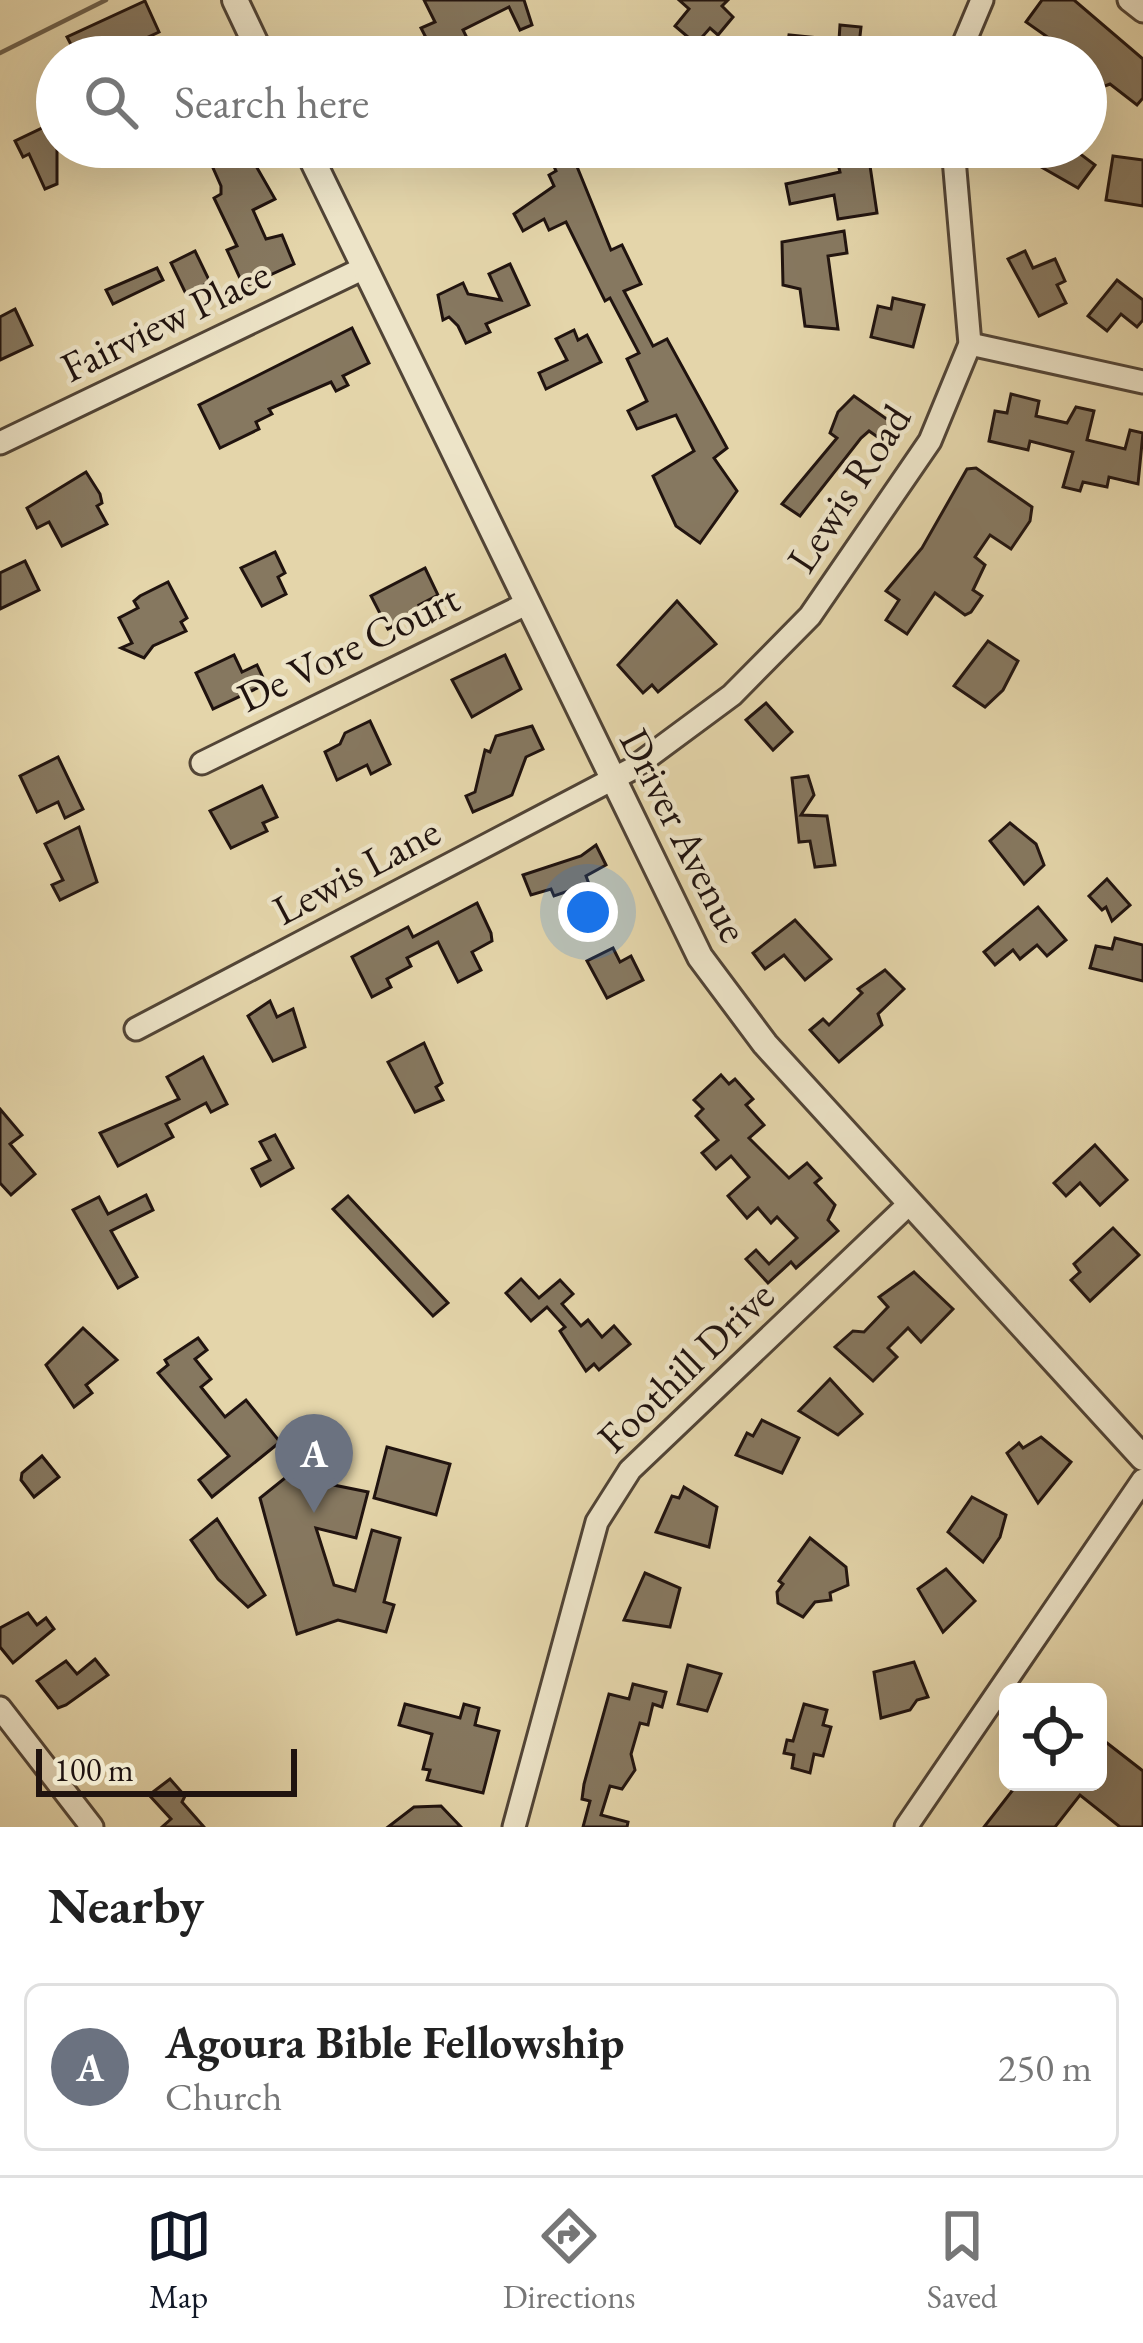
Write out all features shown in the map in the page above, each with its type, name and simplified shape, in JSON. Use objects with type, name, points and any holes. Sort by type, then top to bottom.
[{"type":"street","points":[[235,0],[252,36]]},
{"type":"street","points":[[967,36],[982,0]]},
{"type":"street","points":[[1130,0],[1143,11]]},
{"type":"street","name":"Driver Avenue","points":[[316,168],[685,929],[725,993],[1143,1458]]},
{"type":"street","name":"Lewis Road","points":[[612,779],[731,695],[810,616],[930,440],[970,344],[955,168]]},
{"type":"street","name":"Fairview Place","points":[[0,443],[364,268]]},
{"type":"street","points":[[970,344],[1143,382]]},
{"type":"street","name":"De Vore Court","points":[[202,763],[528,603]]},
{"type":"street","name":"Lewis Lane","points":[[136,1029],[612,779]]},
{"type":"street","name":"Foothill Drive","points":[[514,1827],[597,1522],[612,1496],[630,1470],[910,1203]]},
{"type":"street","points":[[906,1827],[1143,1480]]},
{"type":"street","points":[[0,1708],[92,1827]]},
{"type":"building","points":[[424,0],[524,0],[532,25],[520,30],[509,7],[463,30],[466,36],[425,36],[421,28],[435,22]]},
{"type":"building","points":[[679,0],[728,0],[722,6],[733,17],[718,35],[710,28],[703,36],[687,36],[675,26],[689,9]]},
{"type":"building","points":[[1042,0],[1074,0],[1143,59],[1143,98],[1137,105],[1107,85],[1107,36],[1046,36],[1026,22]]},
{"type":"building","points":[[145,1],[159,32],[150,36],[69,36]]},
{"type":"building","points":[[840,25],[861,27],[860,36],[839,36]]},
{"type":"building","points":[[36,131],[36,168],[57,168],[57,184],[45,189],[29,154],[23,157],[15,141]]},
{"type":"building","points":[[1113,156],[1143,160],[1143,206],[1106,200]]},
{"type":"building","points":[[213,168],[257,168],[275,199],[253,210],[266,239],[282,235],[294,264],[244,287],[227,250],[237,246],[214,198],[221,194]]},
{"type":"building","points":[[578,168],[611,250],[622,245],[641,284],[624,291],[653,346],[667,339],[727,448],[714,458],[737,491],[700,543],[676,526],[653,476],[694,451],[676,415],[637,429],[628,411],[647,401],[627,359],[639,353],[610,298],[605,301],[566,222],[549,230],[544,219],[523,231],[514,214],[554,186],[549,175]]},
{"type":"building","points":[[839,168],[870,168],[877,213],[838,219],[834,195],[790,204],[786,184],[840,172]]},
{"type":"building","points":[[1043,168],[1093,168],[1078,188]]},
{"type":"building","points":[[844,231],[847,253],[828,256],[838,329],[805,326],[800,289],[783,285],[782,242]]},
{"type":"building","points":[[195,251],[210,282],[186,294],[171,263]]},
{"type":"building","points":[[1025,251],[1033,268],[1055,259],[1065,281],[1057,285],[1066,303],[1039,316],[1008,259]]},
{"type":"building","points":[[510,264],[529,305],[486,324],[490,332],[466,343],[449,317],[443,320],[438,295],[463,283],[468,294],[501,300],[489,274]]},
{"type":"building","points":[[157,268],[163,280],[113,304],[106,290]]},
{"type":"building","points":[[1117,280],[1143,300],[1143,320],[1137,327],[1121,314],[1107,331],[1088,316]]},
{"type":"building","points":[[893,298],[924,305],[913,347],[871,337],[878,306],[891,309]]},
{"type":"building","points":[[15,309],[32,345],[0,360],[0,317]]},
{"type":"building","points":[[352,328],[369,363],[343,376],[348,385],[336,391],[331,382],[269,409],[272,414],[256,422],[259,429],[220,448],[199,405]]},
{"type":"building","points":[[574,330],[578,340],[587,335],[601,362],[546,389],[539,373],[567,360],[556,339]]},
{"type":"building","points":[[1011,394],[1039,401],[1036,416],[1067,423],[1076,407],[1094,411],[1087,440],[1125,449],[1130,430],[1143,433],[1138,484],[1109,477],[1107,487],[1083,482],[1080,491],[1063,487],[1073,452],[1030,441],[1028,450],[989,441],[995,411],[1007,413]]},
{"type":"building","points":[[854,396],[891,422],[879,438],[869,431],[861,438],[800,516],[782,504],[837,438],[830,433],[838,412]]},
{"type":"building","points":[[976,468],[1032,507],[1030,521],[1011,549],[990,535],[975,557],[985,565],[973,590],[982,596],[971,612],[965,615],[935,593],[907,634],[886,620],[899,600],[886,591],[922,548],[967,469]]},
{"type":"building","points":[[86,472],[100,494],[102,503],[97,506],[107,524],[62,546],[49,522],[37,528],[27,508]]},
{"type":"building","points":[[275,552],[285,573],[278,577],[286,594],[262,606],[241,568]]},
{"type":"building","points":[[25,561],[39,590],[0,609],[0,573]]},
{"type":"building","points":[[425,568],[438,595],[419,605],[423,611],[388,629],[371,596]]},
{"type":"building","points":[[168,582],[187,618],[181,622],[186,631],[153,646],[144,658],[121,648],[132,643],[119,618],[138,608],[134,601],[140,596]]},
{"type":"building","points":[[677,601],[716,644],[658,692],[652,685],[643,693],[618,665]]},
{"type":"building","points":[[988,641],[1018,661],[1003,690],[985,707],[954,686]]},
{"type":"building","points":[[234,655],[242,672],[257,665],[266,684],[213,709],[196,673]]},
{"type":"building","points":[[505,655],[521,689],[472,717],[452,680]]},
{"type":"building","points":[[766,703],[792,732],[773,750],[746,720]]},
{"type":"building","points":[[370,721],[390,764],[371,774],[367,765],[337,780],[325,752],[340,744],[345,733]]},
{"type":"building","points":[[532,726],[543,749],[526,757],[512,795],[473,812],[466,796],[475,792],[485,750],[490,752],[496,736]]},
{"type":"building","points":[[58,757],[83,809],[65,818],[58,802],[37,812],[20,776]]},
{"type":"building","points":[[808,776],[814,795],[801,815],[827,816],[835,865],[815,867],[810,841],[799,842],[792,778]]},
{"type":"building","points":[[262,786],[277,817],[263,823],[267,831],[231,848],[210,811]]},
{"type":"building","points":[[1010,823],[1036,844],[1044,865],[1024,884],[990,841]]},
{"type":"building","points":[[79,827],[97,882],[60,900],[52,885],[63,880],[45,844]]},
{"type":"building","points":[[596,845],[606,865],[586,876],[589,884],[554,896],[551,889],[531,895],[523,875],[581,856]]},
{"type":"building","points":[[1107,879],[1130,905],[1112,921],[1106,907],[1102,910],[1089,896]]},
{"type":"building","points":[[477,903],[492,941],[472,952],[481,970],[458,982],[438,942],[407,958],[411,966],[387,979],[391,987],[372,997],[352,957],[408,927],[413,937]]},
{"type":"building","points":[[1038,907],[1066,940],[1047,956],[1037,945],[1020,959],[1013,950],[995,965],[984,952]]},
{"type":"building","points":[[795,920],[831,959],[805,980],[784,955],[765,969],[753,953]]},
{"type":"building","points":[[1115,938],[1143,945],[1143,981],[1090,968],[1096,946],[1112,949]]},
{"type":"building","points":[[613,948],[620,962],[631,956],[643,980],[607,998],[587,961]]},
{"type":"building","points":[[885,970],[904,989],[878,1014],[882,1025],[839,1062],[810,1030],[823,1019],[829,1025],[862,993],[858,989]]},
{"type":"building","points":[[270,1001],[277,1017],[293,1009],[305,1047],[273,1061],[248,1016]]},
{"type":"building","points":[[424,1043],[442,1083],[436,1087],[443,1100],[415,1112],[388,1062]]},
{"type":"building","points":[[203,1057],[227,1104],[211,1112],[206,1103],[166,1124],[173,1137],[118,1166],[100,1133],[179,1099],[167,1077]]},
{"type":"building","points":[[721,1075],[729,1084],[735,1079],[753,1099],[746,1105],[764,1125],[749,1138],[789,1178],[807,1163],[821,1178],[815,1183],[835,1205],[828,1220],[838,1231],[796,1268],[791,1262],[768,1283],[746,1259],[756,1250],[769,1264],[797,1238],[777,1217],[771,1223],[758,1208],[747,1218],[728,1196],[749,1177],[731,1156],[716,1169],[702,1153],[718,1140],[696,1116],[703,1109],[694,1100]]},
{"type":"building","points":[[0,1109],[22,1135],[10,1144],[35,1174],[11,1195],[0,1183]]},
{"type":"building","points":[[275,1135],[293,1168],[261,1186],[252,1169],[270,1160],[260,1142]]},
{"type":"building","points":[[1095,1145],[1127,1180],[1100,1205],[1080,1183],[1066,1196],[1054,1183]]},
{"type":"building","points":[[146,1195],[153,1210],[111,1231],[137,1277],[118,1288],[73,1210],[99,1197],[108,1214]]},
{"type":"building","points":[[348,1196],[448,1303],[433,1316],[333,1209]]},
{"type":"building","points":[[1113,1228],[1139,1255],[1090,1301],[1071,1280],[1080,1272],[1074,1264]]},
{"type":"building","points":[[914,1272],[953,1309],[921,1342],[908,1328],[888,1348],[897,1357],[873,1381],[835,1347],[853,1331],[864,1332],[888,1307],[879,1297]]},
{"type":"building","points":[[521,1279],[539,1298],[560,1280],[573,1294],[562,1304],[581,1326],[588,1320],[602,1337],[614,1326],[630,1344],[599,1370],[594,1364],[586,1371],[560,1331],[565,1327],[547,1307],[531,1321],[506,1293]]},
{"type":"building","points":[[83,1328],[117,1360],[86,1385],[92,1393],[74,1407],[46,1365]]},
{"type":"building","points":[[198,1338],[207,1350],[195,1359],[211,1379],[201,1387],[225,1417],[246,1400],[280,1442],[212,1497],[199,1480],[229,1456],[158,1373],[168,1365],[165,1360]]},
{"type":"building","points":[[830,1379],[862,1414],[838,1435],[799,1411]]},
{"type":"building","points":[[762,1420],[799,1438],[782,1473],[736,1455],[747,1433],[753,1436]]},
{"type":"building","points":[[1041,1437],[1071,1462],[1038,1503],[1007,1453],[1019,1443],[1023,1448]]},
{"type":"building","points":[[387,1447],[450,1464],[436,1515],[374,1498]]},
{"type":"building","points":[[42,1456],[59,1477],[34,1497],[21,1480],[22,1473]]},
{"type":"building","points":[[300,1466],[312,1470],[309,1480],[368,1492],[356,1538],[316,1528],[334,1585],[355,1591],[372,1530],[400,1538],[384,1602],[394,1605],[386,1632],[338,1620],[297,1634],[260,1498]]},
{"type":"building","points":[[684,1487],[717,1507],[709,1547],[656,1532],[672,1496],[679,1498]]},
{"type":"building","points":[[972,1497],[1006,1515],[1000,1537],[983,1562],[948,1532]]},
{"type":"building","points":[[217,1519],[265,1595],[248,1607],[218,1579],[191,1540]]},
{"type":"building","points":[[810,1538],[846,1567],[848,1585],[830,1593],[831,1600],[815,1602],[803,1617],[778,1603],[777,1592],[783,1584],[779,1581]]},
{"type":"building","points":[[946,1569],[975,1601],[943,1632],[918,1589]]},
{"type":"building","points":[[645,1573],[680,1588],[670,1627],[624,1620]]},
{"type":"building","points":[[28,1613],[37,1625],[46,1618],[54,1629],[13,1663],[0,1647],[0,1628]]},
{"type":"building","points":[[95,1659],[108,1675],[66,1705],[58,1708],[37,1681],[66,1661],[77,1674]]},
{"type":"building","points":[[914,1662],[928,1697],[917,1700],[910,1710],[881,1718],[874,1672]]},
{"type":"building","points":[[688,1665],[721,1674],[707,1711],[678,1704]]},
{"type":"building","points":[[633,1684],[666,1692],[662,1707],[653,1704],[648,1725],[640,1723],[631,1754],[635,1770],[622,1789],[610,1786],[601,1815],[628,1822],[627,1827],[583,1827],[590,1801],[582,1799],[584,1784],[609,1694],[629,1699]]},
{"type":"building","points":[[405,1704],[460,1718],[464,1704],[479,1708],[475,1725],[499,1731],[483,1793],[427,1780],[430,1770],[423,1769],[432,1734],[399,1725]]},
{"type":"building","points":[[804,1704],[827,1710],[823,1725],[831,1727],[823,1756],[814,1754],[810,1773],[792,1768],[794,1755],[784,1753],[787,1740],[793,1741]]},
{"type":"building","points":[[1107,1743],[1143,1771],[1143,1827],[1120,1827],[1080,1795],[1055,1827],[984,1827],[1012,1791],[1107,1791]]},
{"type":"building","points":[[170,1779],[204,1827],[162,1827],[171,1819],[149,1795]]},
{"type":"building","points":[[441,1806],[461,1827],[388,1827],[414,1807]]},
{"type":"waterway","points":[[0,53],[106,0]]},
{"type":"place","name":"Agoura Bible Fellowship","points":[[314,1513]]}]
